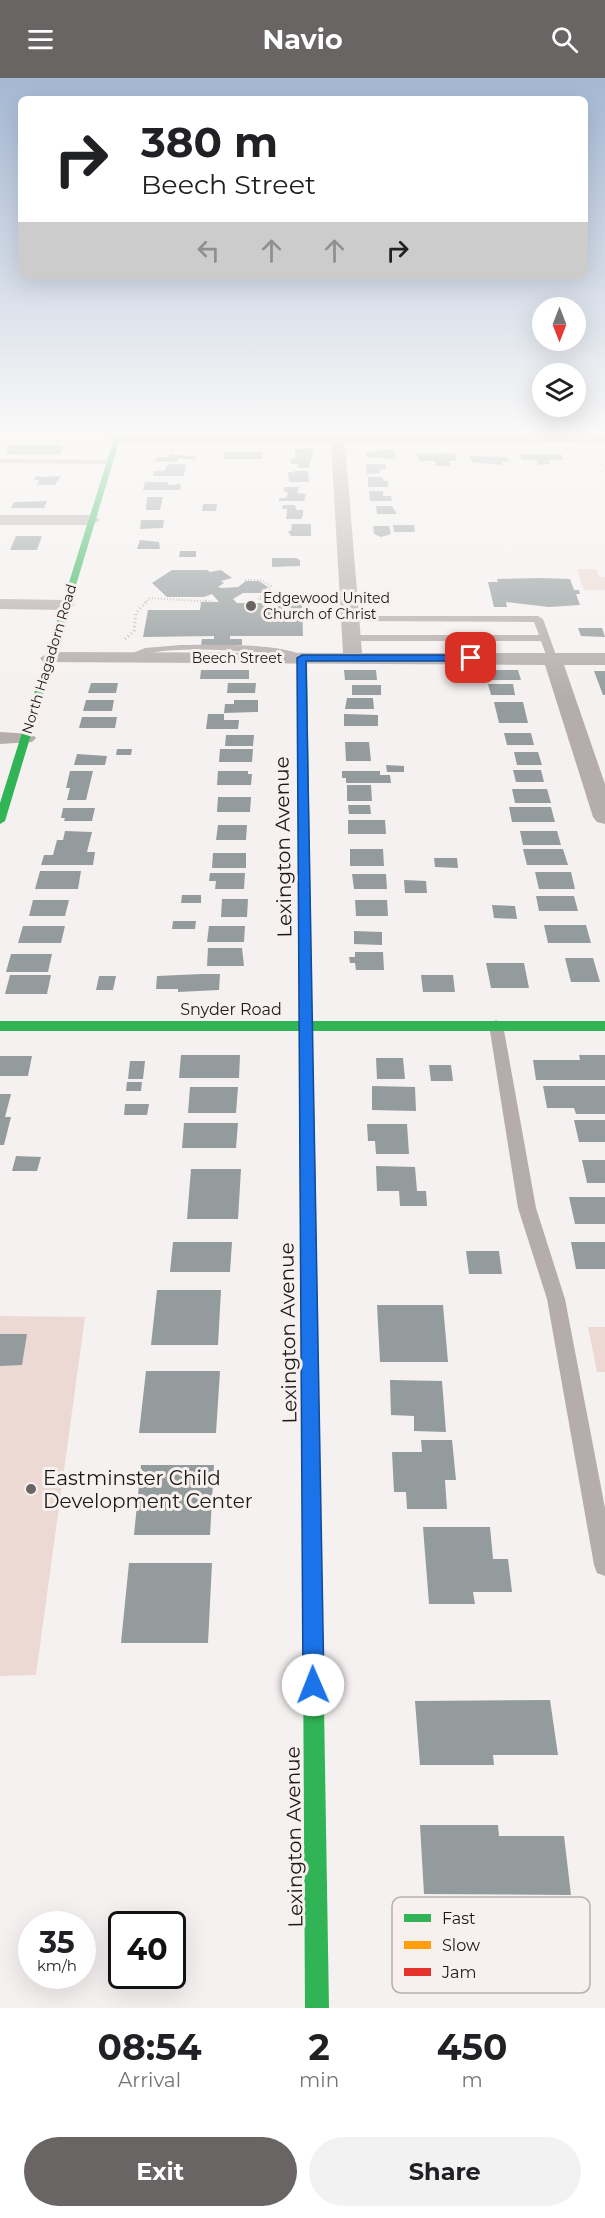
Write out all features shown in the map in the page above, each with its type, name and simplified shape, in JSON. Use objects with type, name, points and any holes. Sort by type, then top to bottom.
[{"type":"street","points":[[342,519],[353,658]]},
{"type":"street","points":[[0,520],[92,520]]},
{"type":"street","name":"North Hagadorn Road","points":[[0,821],[92,520]]},
{"type":"street","points":[[0,604],[66,604]]},
{"type":"street","points":[[549,648],[605,817]]},
{"type":"street","name":"Beech Street","points":[[50,658],[123,650],[353,658],[549,648],[605,659]]},
{"type":"street","name":"Lexington Avenue","points":[[302,658],[317,2008]]},
{"type":"street","points":[[0,738],[25,738]]},
{"type":"street","name":"Snyder Road","points":[[0,1026],[605,1026]]},
{"type":"lane","points":[[350,619],[538,619],[549,648],[352,638]]},
{"type":"lane","points":[[496,1025],[527,1208],[556,1299],[605,1565]]},
{"type":"path","points":[[245,580],[261,580],[270,586],[258,599],[334,599]]},
{"type":"path","points":[[123,650],[138,623],[136,613],[150,598],[213,602]]},
{"type":"shaded area","points":[[577,569],[596,569],[599,577],[605,577],[605,590],[584,590]]},
{"type":"shaded area","points":[[0,1316],[85,1317],[36,1675],[0,1676]]},
{"type":"shaded area","points":[[588,1327],[605,1327],[605,1372],[597,1372]]},
{"type":"building","points":[[141,520],[164,520],[163,528],[140,529]]},
{"type":"building","points":[[292,524],[311,524],[311,536],[291,536],[288,531],[291,531]]},
{"type":"building","points":[[393,525],[414,525],[415,532],[394,532]]},
{"type":"building","points":[[373,526],[389,526],[391,534],[381,537],[374,534]]},
{"type":"building","points":[[16,536],[42,536],[37,550],[10,550]]},
{"type":"building","points":[[140,540],[159,542],[160,549],[137,549]]},
{"type":"building","points":[[180,551],[196,551],[196,557],[179,557]]},
{"type":"building","points":[[272,558],[296,558],[300,560],[300,566],[272,567]]},
{"type":"building","name":"Edgewood United Church of Christ","points":[[172,570],[207,570],[210,572],[221,570],[232,578],[221,581],[224,583],[218,587],[222,588],[238,587],[246,581],[259,581],[268,587],[261,593],[243,593],[233,599],[237,603],[302,603],[303,636],[230,636],[230,639],[242,639],[242,645],[201,645],[202,639],[214,639],[214,636],[143,637],[148,610],[200,610],[201,602],[219,602],[212,594],[204,597],[167,597],[152,583]]},
{"type":"building","points":[[497,579],[570,579],[574,590],[579,590],[580,594],[576,594],[580,605],[549,607],[506,602],[507,607],[494,607],[488,582],[498,582]]},
{"type":"building","points":[[578,628],[602,628],[605,637],[581,636]]},
{"type":"building","points":[[201,670],[249,670],[249,679],[200,679]]},
{"type":"building","points":[[344,670],[376,670],[377,680],[345,680]]},
{"type":"building","points":[[487,670],[518,670],[521,680],[489,680]]},
{"type":"building","points":[[594,671],[605,671],[605,695],[603,695]]},
{"type":"building","points":[[91,683],[118,683],[116,693],[88,693]]},
{"type":"building","points":[[228,683],[256,683],[255,693],[227,693]]},
{"type":"building","points":[[488,684],[513,684],[515,695],[491,695]]},
{"type":"building","points":[[352,685],[381,685],[381,695],[352,695]]},
{"type":"building","points":[[347,698],[373,698],[374,709],[345,709]]},
{"type":"building","points":[[86,700],[114,700],[112,711],[83,711]]},
{"type":"building","points":[[234,700],[258,700],[258,712],[224,713],[225,704],[234,704]]},
{"type":"building","points":[[494,702],[523,702],[528,723],[499,723]]},
{"type":"building","points":[[208,714],[224,714],[224,720],[239,720],[238,729],[206,729]]},
{"type":"building","points":[[344,714],[378,715],[378,726],[344,726]]},
{"type":"building","points":[[82,717],[117,717],[115,728],[79,728]]},
{"type":"building","points":[[504,733],[531,733],[534,745],[507,745]]},
{"type":"building","points":[[226,735],[254,735],[253,746],[225,746]]},
{"type":"building","points":[[345,742],[369,742],[371,761],[346,761]]},
{"type":"building","points":[[117,749],[132,749],[131,755],[116,755]]},
{"type":"building","points":[[220,749],[253,749],[252,762],[219,762]]},
{"type":"building","points":[[514,752],[538,752],[542,765],[517,765]]},
{"type":"building","points":[[77,754],[107,756],[105,765],[74,765]]},
{"type":"building","points":[[386,765],[404,766],[404,772],[387,772]]},
{"type":"building","points":[[513,770],[541,770],[544,782],[516,782]]},
{"type":"building","points":[[70,771],[93,771],[86,800],[67,800],[70,788],[66,788]]},
{"type":"building","points":[[218,771],[248,771],[248,774],[252,774],[251,785],[217,785]]},
{"type":"building","points":[[342,771],[380,771],[380,775],[390,775],[391,783],[346,783],[346,778],[342,778]]},
{"type":"building","points":[[347,785],[371,785],[372,801],[347,801]]},
{"type":"building","points":[[512,789],[547,789],[551,803],[515,803]]},
{"type":"building","points":[[218,797],[251,797],[250,812],[217,812]]},
{"type":"building","points":[[348,805],[370,805],[371,814],[349,814]]},
{"type":"building","points":[[509,807],[551,807],[555,822],[512,822]]},
{"type":"building","points":[[63,808],[95,808],[92,821],[64,821],[65,818],[61,818]]},
{"type":"building","points":[[348,820],[385,820],[386,834],[348,834]]},
{"type":"building","points":[[218,825],[247,825],[246,840],[216,840]]},
{"type":"building","points":[[65,831],[92,832],[87,852],[95,852],[93,865],[41,865],[44,855],[53,855],[57,840],[63,840]]},
{"type":"building","points":[[520,831],[557,831],[561,845],[523,845]]},
{"type":"building","points":[[350,849],[383,849],[384,866],[350,866]]},
{"type":"building","points":[[523,849],[563,849],[568,865],[527,865]]},
{"type":"building","points":[[213,853],[246,853],[246,868],[212,868]]},
{"type":"building","points":[[434,858],[457,858],[458,868],[435,867]]},
{"type":"building","points":[[40,871],[81,871],[78,889],[35,889]]},
{"type":"building","points":[[535,872],[571,872],[575,889],[539,889]]},
{"type":"building","points":[[210,873],[245,873],[244,889],[215,889],[216,881],[209,881]]},
{"type":"building","points":[[352,874],[386,874],[387,889],[354,889]]},
{"type":"building","points":[[404,880],[426,881],[427,893],[405,893]]},
{"type":"building","points":[[182,895],[201,895],[201,903],[181,903]]},
{"type":"building","points":[[536,896],[574,896],[578,911],[539,911]]},
{"type":"building","points":[[222,899],[248,899],[247,917],[221,917]]},
{"type":"building","points":[[33,900],[69,900],[65,916],[29,916]]},
{"type":"building","points":[[355,900],[387,900],[388,916],[356,916]]},
{"type":"building","points":[[492,905],[515,906],[517,919],[494,918]]},
{"type":"building","points":[[173,921],[196,921],[195,929],[172,929]]},
{"type":"building","points":[[544,925],[586,925],[591,943],[548,943]]},
{"type":"building","points":[[23,926],[65,926],[61,943],[18,943]]},
{"type":"building","points":[[209,926],[245,926],[244,942],[207,942]]},
{"type":"building","points":[[354,931],[382,932],[382,945],[354,944]]},
{"type":"building","points":[[208,948],[242,948],[244,966],[207,966]]},
{"type":"building","points":[[355,952],[383,952],[384,970],[356,970],[355,963],[350,963],[349,957],[355,957]]},
{"type":"building","points":[[11,954],[52,954],[48,972],[6,972]]},
{"type":"building","points":[[565,958],[593,958],[600,982],[571,982]]},
{"type":"building","points":[[486,963],[524,963],[529,988],[491,988]]},
{"type":"building","points":[[220,974],[219,990],[178,992],[178,989],[156,989],[157,976]]},
{"type":"building","points":[[10,975],[51,975],[47,994],[5,994]]},
{"type":"building","points":[[421,975],[453,975],[455,992],[423,992]]},
{"type":"building","points":[[99,976],[116,976],[113,990],[96,990]]},
{"type":"building","points":[[181,1055],[240,1055],[239,1078],[179,1078]]},
{"type":"building","points":[[579,1055],[605,1055],[605,1080],[536,1080],[533,1060],[580,1060]]},
{"type":"building","points":[[0,1056],[32,1056],[28,1076],[0,1076]]},
{"type":"building","points":[[376,1058],[403,1058],[405,1079],[377,1079]]},
{"type":"building","points":[[130,1061],[145,1061],[143,1079],[128,1079]]},
{"type":"building","points":[[429,1065],[451,1065],[453,1081],[431,1081]]},
{"type":"building","points":[[127,1082],[142,1082],[141,1091],[126,1091]]},
{"type":"building","points":[[372,1086],[415,1087],[416,1111],[372,1110]]},
{"type":"building","points":[[543,1086],[605,1086],[605,1114],[576,1114],[574,1108],[547,1108]]},
{"type":"building","points":[[190,1087],[238,1087],[236,1113],[188,1113]]},
{"type":"building","points":[[0,1094],[11,1094],[5,1117],[11,1117],[4,1145],[0,1145]]},
{"type":"building","points":[[125,1104],[149,1104],[147,1115],[124,1115]]},
{"type":"building","points":[[574,1120],[605,1120],[605,1142],[579,1142]]},
{"type":"building","points":[[184,1123],[238,1123],[236,1148],[182,1148]]},
{"type":"building","points":[[367,1124],[407,1124],[409,1154],[376,1154],[375,1141],[368,1141]]},
{"type":"building","points":[[16,1156],[41,1157],[37,1171],[12,1171]]},
{"type":"building","points":[[582,1160],[605,1160],[605,1183],[587,1183]]},
{"type":"building","points":[[376,1166],[415,1167],[417,1191],[426,1191],[427,1206],[400,1206],[399,1191],[377,1191]]},
{"type":"building","points":[[191,1169],[241,1169],[238,1219],[187,1219]]},
{"type":"building","points":[[569,1197],[605,1197],[605,1224],[575,1224]]},
{"type":"building","points":[[173,1242],[232,1242],[230,1272],[170,1272]]},
{"type":"building","points":[[571,1242],[605,1242],[605,1269],[576,1269]]},
{"type":"building","points":[[466,1251],[499,1251],[502,1274],[469,1274]]},
{"type":"building","points":[[157,1290],[221,1290],[218,1345],[151,1345]]},
{"type":"building","points":[[377,1305],[443,1305],[448,1362],[380,1362]]},
{"type":"building","points":[[0,1334],[27,1334],[22,1365],[0,1366]]},
{"type":"building","points":[[146,1371],[220,1371],[216,1433],[139,1433]]},
{"type":"building","points":[[390,1380],[442,1381],[446,1432],[414,1431],[414,1416],[391,1415]]},
{"type":"building","points":[[421,1440],[452,1440],[456,1480],[445,1480],[447,1509],[407,1509],[406,1492],[394,1492],[392,1452],[422,1452]]},
{"type":"building","points":[[141,1465],[214,1465],[210,1535],[134,1535]]},
{"type":"building","points":[[423,1527],[490,1527],[493,1559],[508,1559],[512,1592],[473,1592],[475,1604],[429,1604]]},
{"type":"building","points":[[129,1563],[212,1563],[208,1643],[121,1643]]},
{"type":"building","points":[[550,1700],[558,1755],[493,1755],[494,1765],[420,1765],[415,1701]]},
{"type":"building","points":[[420,1825],[498,1825],[499,1836],[564,1836],[571,1895],[424,1894]]},
{"type":"traffic: fast","points":[[0,821],[92,519]]},
{"type":"traffic: fast","points":[[302,658],[306,1057]]},
{"type":"traffic: fast","points":[[0,1026],[605,1026]]},
{"type":"traffic: fast","points":[[311,1466],[317,2008]]},
{"type":"traffic: slow","points":[[308,1206],[311,1466]]},
{"type":"traffic: jam","points":[[306,1057],[308,1206]]},
{"type":"place","name":"Edgewood United Church of Christ","points":[[251,606]]},
{"type":"place","name":"Eastminster Child Development Center","points":[[31,1489]]},
{"type":"route","points":[[313,1685],[302,658],[471,658]]}]
